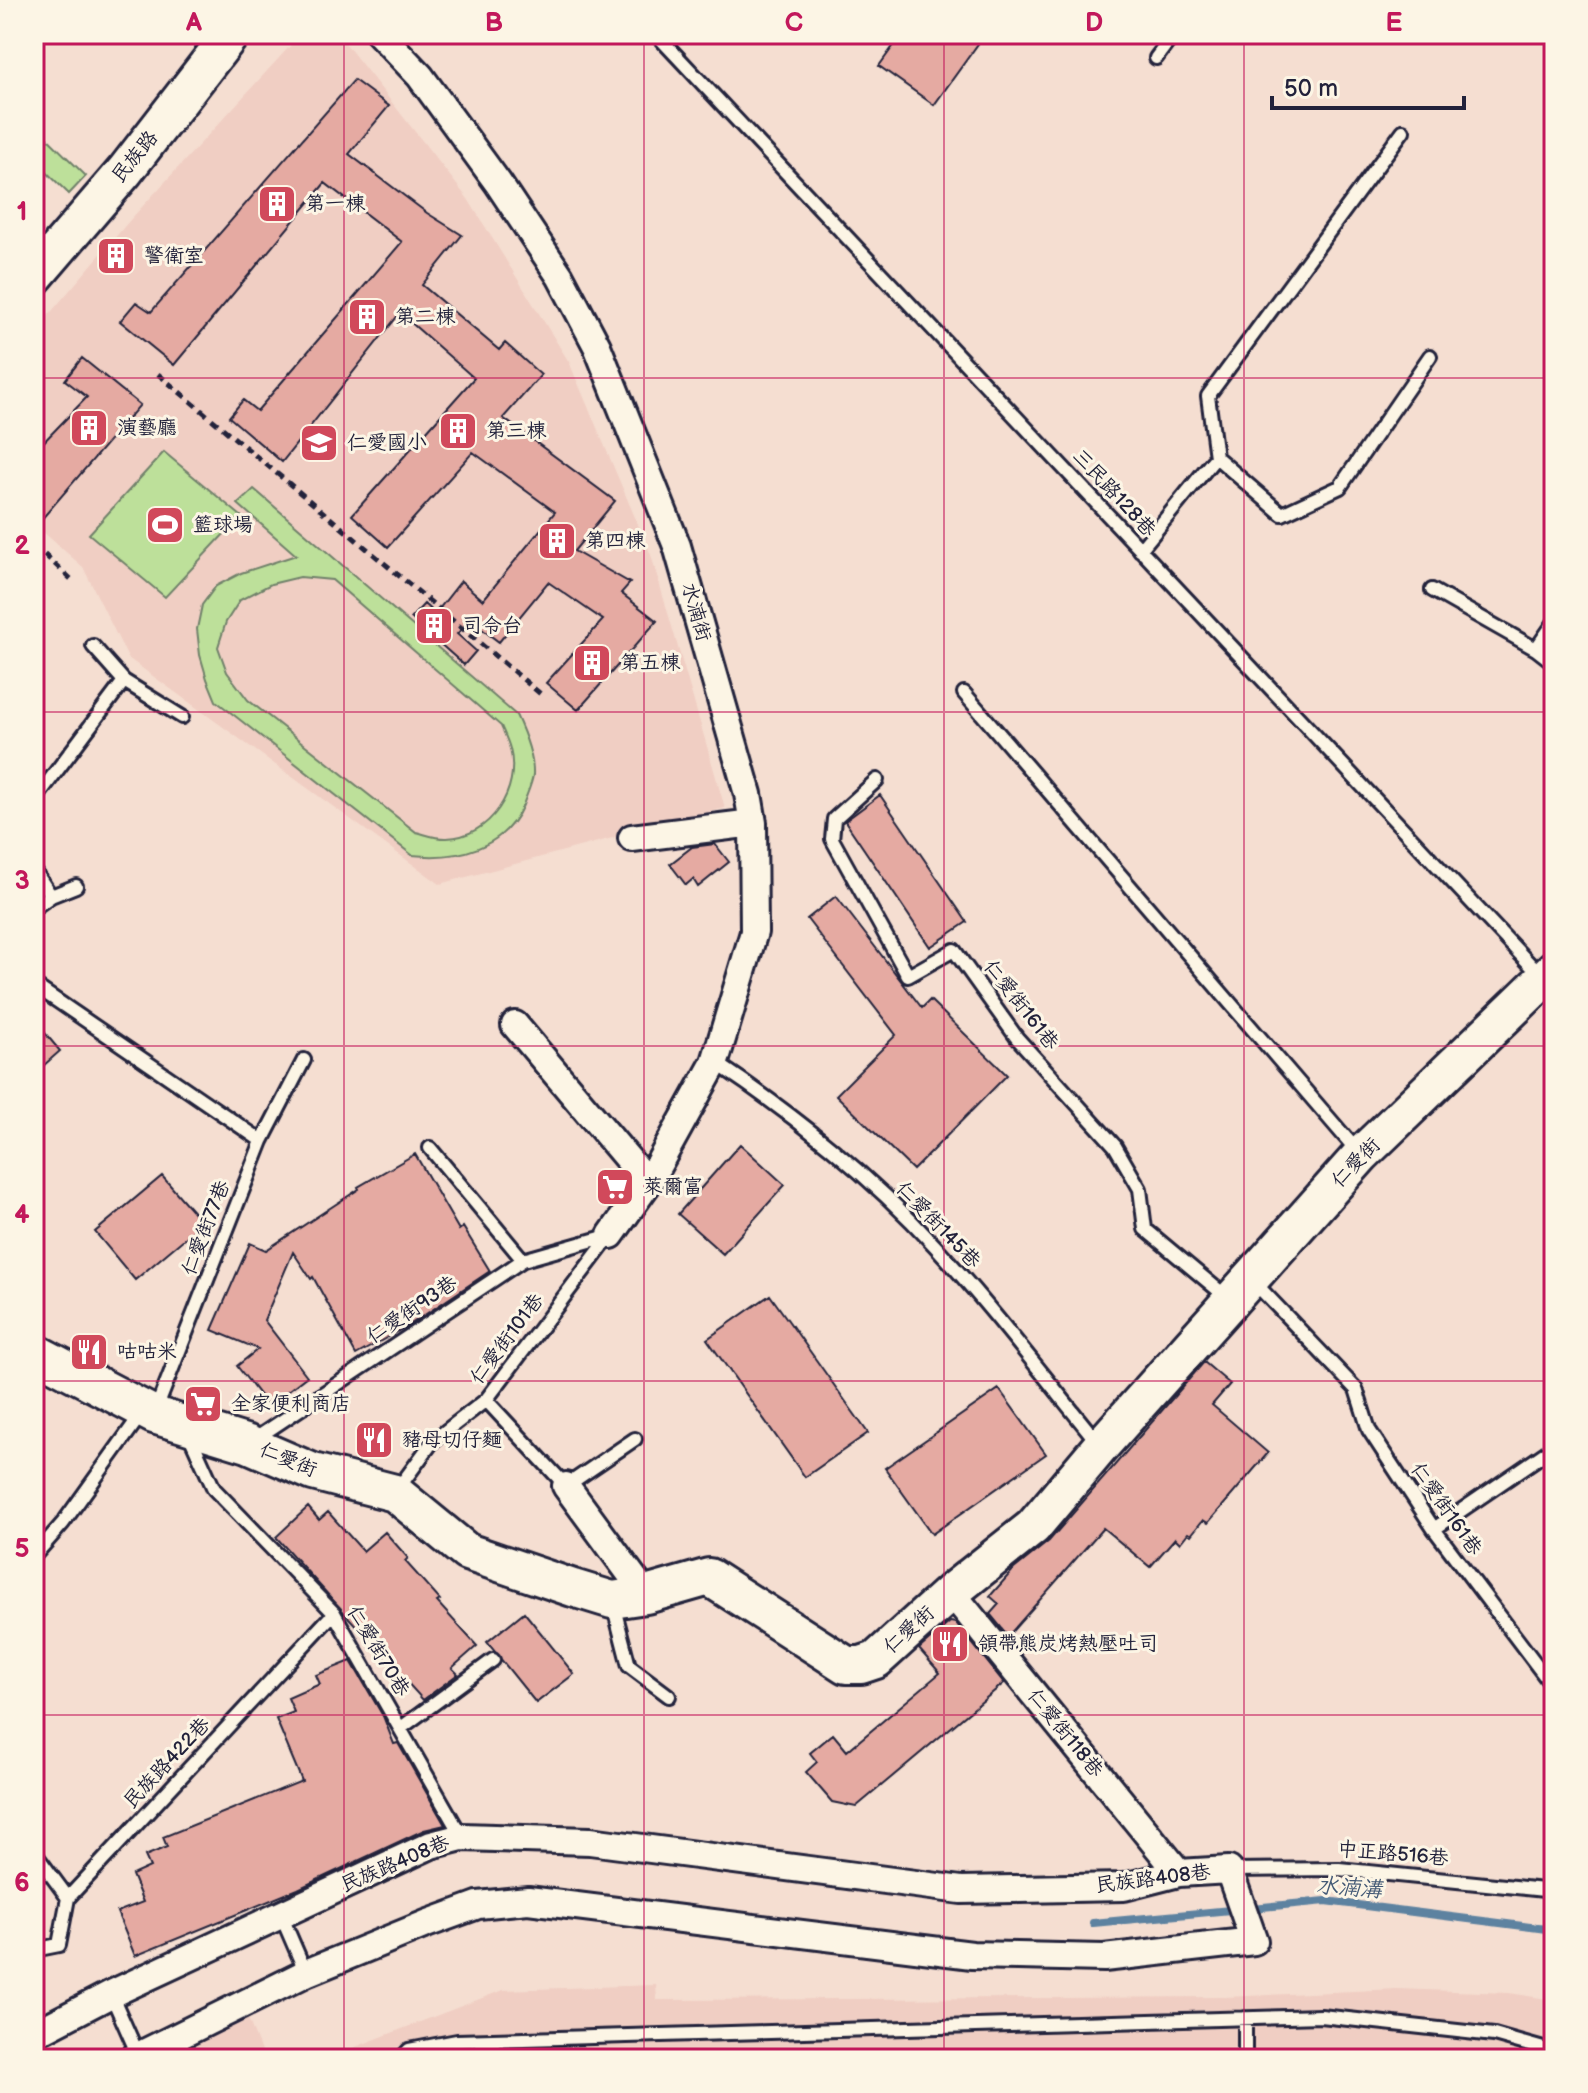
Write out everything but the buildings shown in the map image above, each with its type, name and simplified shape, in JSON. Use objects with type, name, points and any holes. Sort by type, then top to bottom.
[{"type":"street","name":"民族路","points":[[34,277],[125,171],[231,34]]},
{"type":"street","name":"水湳街","points":[[380,34],[420,76],[498,183],[560,276],[597,346],[677,546],[748,794],[753,823],[754,932],[715,1062],[648,1183],[611,1235]]},
{"type":"street","points":[[632,838],[753,823]]},
{"type":"street","name":"仁愛街","points":[[34,1352],[161,1417],[248,1444],[313,1472],[395,1493],[467,1552],[629,1598],[709,1577],[846,1665],[861,1665],[876,1660],[951,1592],[1033,1527],[1101,1446],[1361,1155],[1548,974]]},
{"type":"street","points":[[515,1025],[648,1183]]},
{"type":"street","points":[[566,1486],[629,1598]]},
{"type":"street","name":"仁愛街118巷","points":[[951,1592],[1179,1873]]},
{"type":"street","name":"民族路408巷","points":[[34,2034],[111,1994],[431,1845],[462,1837],[590,1841],[961,1890],[1124,1887],[1179,1873],[1229,1870],[1254,1941],[1104,1958],[972,1955],[528,1900],[478,1905],[306,1973],[137,2058]]},
{"type":"lane","name":"三民路128巷","points":[[656,34],[1140,550],[1548,974]]},
{"type":"lane","points":[[1156,58],[1174,34]]},
{"type":"lane","points":[[1403,131],[1208,396],[1216,457],[1282,514],[1340,487],[1430,356]]},
{"type":"lane","points":[[1140,550],[1216,457]]},
{"type":"lane","points":[[1432,590],[1536,649],[1554,663]]},
{"type":"lane","points":[[1536,649],[1554,623]]},
{"type":"lane","points":[[93,646],[124,681],[182,717]]},
{"type":"lane","points":[[34,801],[124,681]]},
{"type":"lane","points":[[964,693],[1361,1155]]},
{"type":"lane","name":"仁愛街161巷","points":[[877,780],[834,819],[832,839],[908,976],[954,950],[1017,1038],[1115,1146],[1140,1189],[1145,1229],[1241,1289],[1356,1389],[1369,1430],[1434,1529],[1554,1688]]},
{"type":"lane","points":[[34,870],[51,896]]},
{"type":"lane","points":[[34,908],[51,896],[76,886]]},
{"type":"lane","points":[[34,985],[262,1141]]},
{"type":"lane","name":"仁愛街77巷","points":[[34,1556],[161,1417],[262,1141],[304,1060]]},
{"type":"lane","name":"仁愛街145巷","points":[[715,1062],[772,1100],[859,1173],[934,1245],[1101,1446]]},
{"type":"lane","points":[[430,1148],[523,1260]]},
{"type":"lane","name":"仁愛街93巷","points":[[248,1444],[523,1260],[611,1235]]},
{"type":"lane","name":"仁愛街101巷","points":[[395,1493],[433,1441],[486,1400],[611,1235]]},
{"type":"lane","points":[[486,1400],[566,1486],[635,1439]]},
{"type":"lane","name":"仁愛街70巷","points":[[161,1417],[214,1489],[334,1613],[462,1837]]},
{"type":"lane","points":[[1434,1529],[1554,1447]]},
{"type":"lane","points":[[629,1598],[629,1666],[669,1696]]},
{"type":"lane","name":"民族路422巷","points":[[68,1898],[334,1613]]},
{"type":"lane","points":[[401,1728],[493,1660]]},
{"type":"lane","points":[[34,1852],[68,1898],[59,1945],[34,1950]]},
{"type":"lane","name":"中正路516巷","points":[[1229,1870],[1339,1869],[1554,1891]]},
{"type":"lane","points":[[281,1915],[306,1973]]},
{"type":"lane","points":[[111,1994],[137,2058]]},
{"type":"lane","points":[[401,2059],[409,2050],[457,2041],[1321,2016],[1494,2035],[1554,2052]]},
{"type":"lane","points":[[1245,2018],[1245,2059]]},
{"type":"path","points":[[158,374],[543,696]]},
{"type":"path","points":[[34,545],[72,580]]},
{"type":"shaded area","name":"仁愛國小","points":[[301,34],[338,34],[468,199],[569,362],[651,555],[725,808],[440,884],[128,658],[83,567],[34,524],[34,332],[130,220]]},
{"type":"shaded area","points":[[656,1985],[657,2000],[1225,1997],[1397,1989],[1509,1993],[1554,2000],[1554,2059],[332,2059],[332,2056],[503,1990]]},
{"type":"shaded area","points":[[240,1998],[264,2059],[107,2059]]},
{"type":"green space","points":[[34,125],[86,176],[69,194],[34,160]]},
{"type":"green space","name":"籃球場","points":[[164,452],[241,516],[165,597],[89,534]]},
{"type":"green space","points":[[254,489],[516,715],[530,752],[533,775],[523,805],[504,832],[462,853],[412,855],[216,701],[200,655],[197,629],[202,605],[216,586],[241,573],[296,555],[238,504]],"holes":[[[300,577],[332,580],[501,726],[510,749],[511,780],[499,808],[477,829],[463,836],[447,838],[416,832],[248,700],[227,672],[218,647],[226,622],[240,600],[271,584]]]},
{"type":"waterway","name":"水湳溝","points":[[1093,1923],[1326,1901],[1554,1930]]},
{"type":"place","name":"第一棟","points":[[277,204]]},
{"type":"place","name":"警衛室","points":[[116,256]]},
{"type":"place","name":"第二棟","points":[[367,317]]},
{"type":"place","name":"演藝廳","points":[[89,428]]},
{"type":"place","name":"第三棟","points":[[458,431]]},
{"type":"place","name":"仁愛國小","points":[[319,443]]},
{"type":"place","name":"籃球場","points":[[165,525]]},
{"type":"place","name":"第四棟","points":[[557,541]]},
{"type":"place","name":"司令台","points":[[434,626]]},
{"type":"place","name":"第五棟","points":[[592,663]]},
{"type":"place","name":"萊爾富","points":[[615,1187]]},
{"type":"place","name":"咕咕米","points":[[89,1352]]},
{"type":"place","name":"全家便利商店","points":[[203,1404]]},
{"type":"place","name":"豬母切仔麵","points":[[374,1440]]},
{"type":"place","name":"領帶熊炭烤熱壓吐司","points":[[950,1644]]}]
